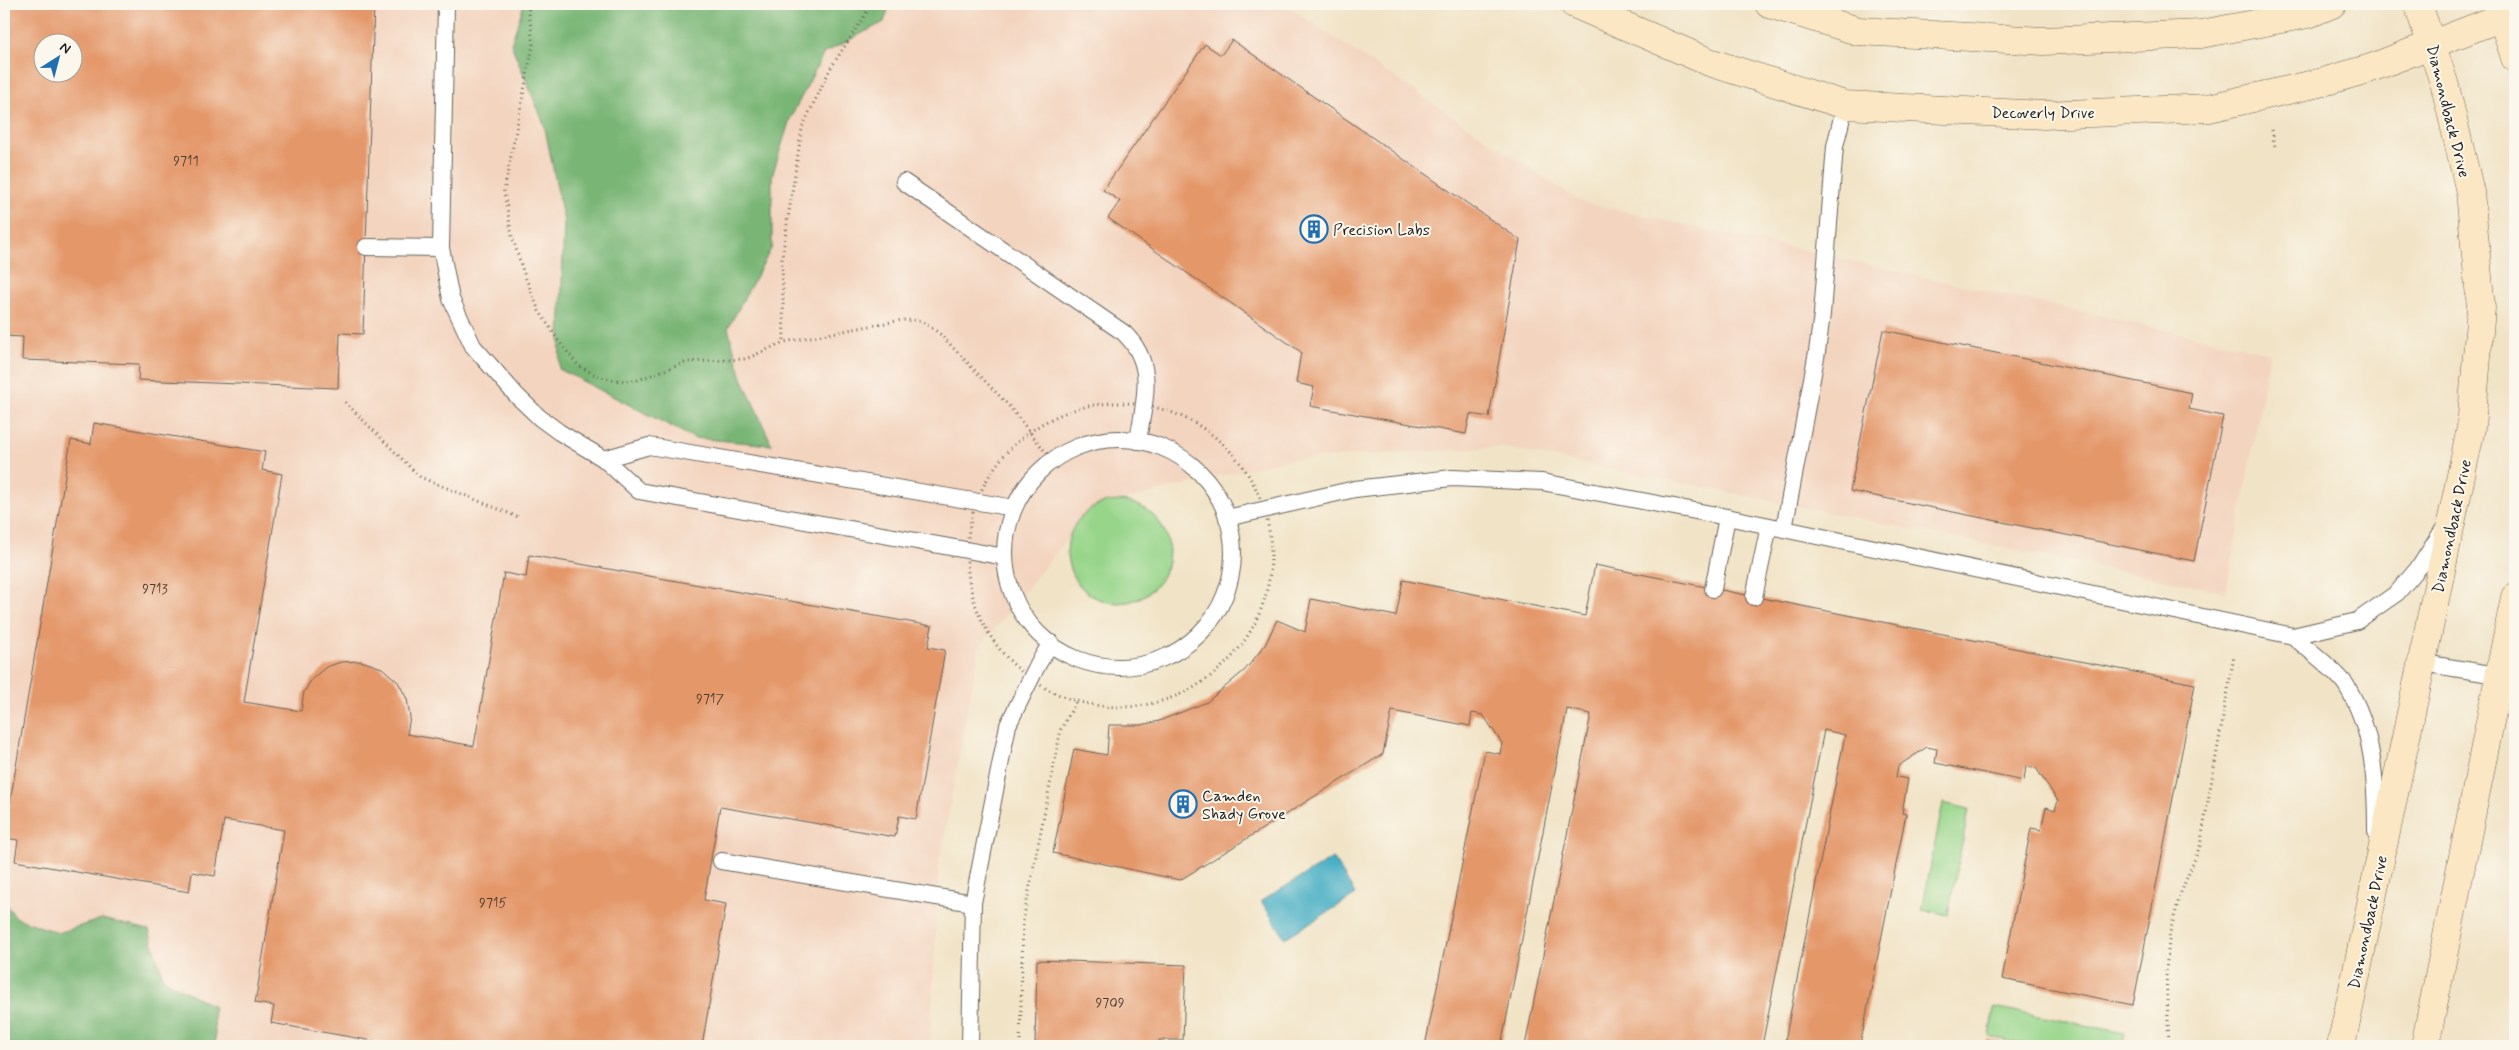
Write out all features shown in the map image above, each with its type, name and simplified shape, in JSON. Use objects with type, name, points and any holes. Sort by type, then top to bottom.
[{"type":"street","name":"Decoverly Drive","points":[[1574,4],[1709,62],[1845,105],[2044,115],[2209,108],[2323,82],[2371,68],[2433,45],[2505,11]]},
{"type":"street","points":[[1769,4],[1858,31],[2043,41],[2201,34],[2308,14],[2332,4]]},
{"type":"street","name":"Diamondback Drive","points":[[2341,1046],[2423,662],[2451,517],[2472,428],[2481,308],[2470,192],[2445,86],[2418,4]]},
{"type":"street","points":[[2505,11],[2515,58]]},
{"type":"street","points":[[2424,1046],[2508,677],[2515,597]]},
{"type":"lane","points":[[446,4],[441,248],[451,299],[473,346],[517,396],[540,418],[604,459],[639,491],[1005,557]]},
{"type":"lane","points":[[1754,597],[1776,527],[1818,342],[1835,146],[1845,105]]},
{"type":"lane","points":[[904,182],[1124,333],[1134,343],[1146,370],[1144,404],[1138,441]]},
{"type":"lane","points":[[366,247],[441,248]]},
{"type":"lane","points":[[1100,440],[1138,441],[1152,443],[1178,455],[1205,477],[1222,503],[1227,518],[1234,554],[1231,579],[1222,604],[1206,627],[1190,643],[1170,656],[1150,663],[1123,668],[1095,665],[1069,656],[1041,637],[1024,616],[1012,593],[1005,557],[1009,520],[1018,498],[1034,477],[1052,460],[1072,449],[1100,440]]},
{"type":"lane","points":[[604,459],[649,446],[1014,508]]},
{"type":"lane","points":[[1227,518],[1355,489],[1452,478],[1542,482],[1776,527],[2293,636],[2357,621],[2396,593],[2420,566],[2451,517]]},
{"type":"lane","points":[[1713,589],[1727,517]]},
{"type":"lane","points":[[2293,636],[2345,684],[2369,734],[2376,788],[2376,875]]},
{"type":"lane","points":[[970,1046],[973,903],[1008,725],[1051,643]]},
{"type":"lane","points":[[2423,662],[2508,677]]},
{"type":"lane","points":[[721,861],[973,903]]},
{"type":"path","points":[[528,4],[533,45],[504,191],[512,236],[523,271],[539,311],[560,343],[579,366],[597,376],[613,380],[635,381],[687,362],[746,359],[784,342],[902,320],[920,321],[939,333],[978,372],[1052,460]]},
{"type":"path","points":[[784,342],[782,256],[802,128],[830,69],[872,4]]},
{"type":"path","points":[[2271,125],[2275,146]]},
{"type":"path","points":[[345,402],[420,477],[518,517]]},
{"type":"path","points":[[1124,402],[1144,404],[1188,419],[1216,437],[1240,461],[1257,490],[1268,521],[1272,554],[1268,588],[1253,626],[1240,648],[1218,672],[1190,690],[1157,703],[1122,707],[1087,704],[1054,692],[1031,678],[1000,649],[981,620],[970,586],[966,550],[971,517],[983,484],[1003,455],[1029,432],[1059,414],[1091,405],[1124,402]]},
{"type":"path","points":[[2169,1046],[2166,970],[2170,932],[2180,895],[2200,846],[2240,624]]},
{"type":"path","points":[[1020,1046],[1023,921],[1061,729],[1077,700]]},
{"type":"shaded area","points":[[4,4],[1284,4],[1581,202],[2270,353],[2226,592],[1501,447],[1283,460],[1092,508],[979,648],[939,863],[930,1046],[121,1046],[4,1024]]},
{"type":"green space","points":[[524,4],[890,4],[884,22],[824,53],[790,119],[772,176],[772,247],[728,328],[742,378],[772,445],[694,438],[559,369],[564,222],[544,124],[511,44]]},
{"type":"green space","points":[[1118,501],[1138,505],[1154,516],[1165,532],[1169,552],[1165,572],[1154,588],[1138,599],[1118,603],[1098,599],[1082,588],[1071,572],[1067,552],[1071,532],[1082,516],[1098,505]]},
{"type":"green space","points":[[1943,803],[1969,809],[1948,915],[1922,910]]},
{"type":"green space","points":[[4,903],[17,918],[58,933],[102,919],[149,930],[163,979],[213,1006],[216,1046],[4,1046]]},
{"type":"green space","points":[[1994,1007],[2125,1033],[2123,1046],[2034,1046],[1989,1037]]},
{"type":"water","points":[[1333,858],[1356,895],[1285,938],[1261,901]]},
{"type":"building","points":[[4,4],[374,4],[363,334],[340,333],[338,388],[138,380],[139,364],[22,360],[23,337],[4,336]]},
{"type":"building","name":"Precision Labs","points":[[1232,40],[1520,240],[1489,417],[1470,414],[1466,434],[1310,406],[1314,387],[1296,383],[1301,352],[1108,218],[1120,201],[1103,190],[1205,44],[1221,55]]},
{"type":"building","points":[[1883,330],[2192,393],[2189,409],[2223,416],[2194,561],[1850,491]]},
{"type":"building","points":[[94,423],[265,452],[262,470],[282,474],[244,702],[301,711],[304,692],[312,679],[326,667],[341,662],[361,661],[382,668],[398,682],[407,699],[410,717],[407,734],[474,746],[504,573],[526,577],[529,555],[932,626],[928,647],[945,650],[916,819],[899,816],[895,837],[720,807],[704,900],[726,904],[702,1046],[402,1046],[271,1023],[274,1006],[255,1003],[284,830],[224,820],[215,876],[192,872],[189,892],[15,861],[18,840],[4,838],[71,440],[91,444]]},
{"type":"building","name":"Camden Shady Grove","points":[[1595,565],[2195,684],[2133,1005],[2002,979],[2031,828],[2041,830],[2046,807],[2055,810],[2058,801],[2036,768],[2026,766],[2024,781],[1935,763],[1937,749],[1927,747],[1898,766],[1896,777],[1908,779],[1902,813],[1906,814],[1860,1046],[1784,1046],[1845,735],[1824,730],[1762,1046],[1525,1046],[1591,714],[1567,709],[1501,1046],[1425,1046],[1485,751],[1500,754],[1502,743],[1483,715],[1472,713],[1470,726],[1392,711],[1383,754],[1180,880],[1053,853],[1074,749],[1107,755],[1109,725],[1141,725],[1159,721],[1207,702],[1245,670],[1265,645],[1277,620],[1305,632],[1311,599],[1396,616],[1403,580],[1585,616]]},
{"type":"building","points":[[1037,960],[1186,965],[1183,1040],[1159,1040],[1159,1046],[1035,1046]]},
{"type":"building","points":[[1987,1040],[2014,1045],[2014,1046],[1985,1046]]},
{"type":"place","name":"Precision Labs","points":[[1314,229]]},
{"type":"place","name":"Camden Shady Grove","points":[[1183,804]]}]
